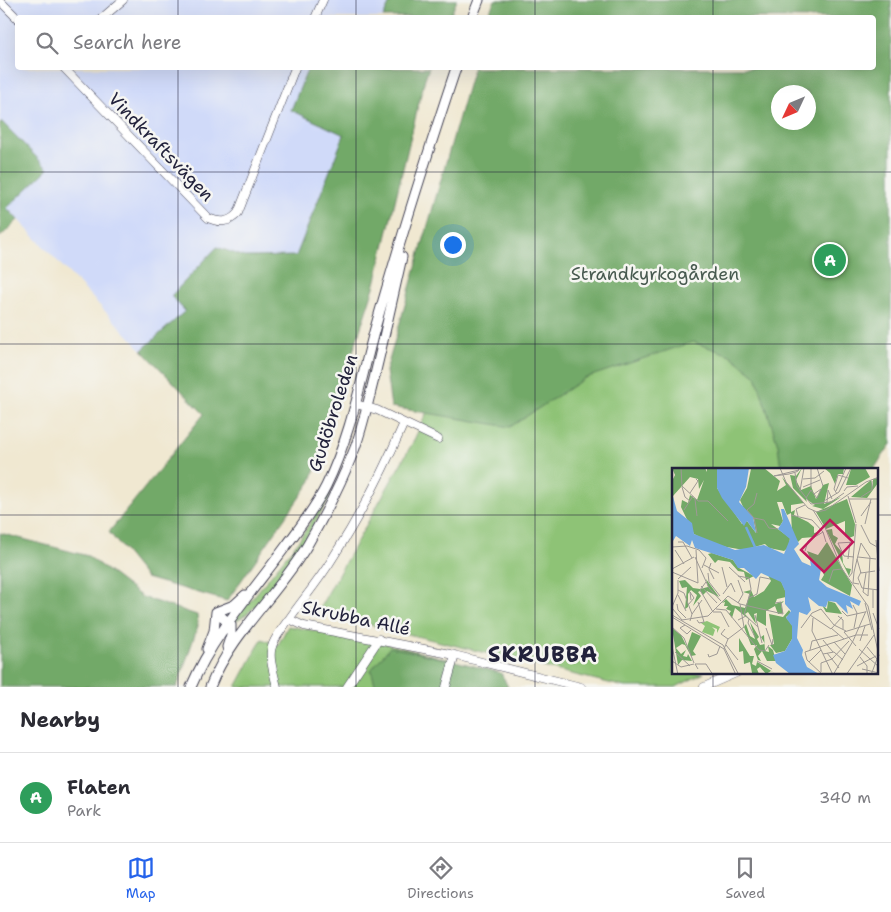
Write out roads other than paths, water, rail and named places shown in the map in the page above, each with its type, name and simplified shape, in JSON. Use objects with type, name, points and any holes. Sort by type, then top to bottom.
[{"type":"main road","points":[[473,15],[479,0]]},
{"type":"main road","name":"Gudöbroleden","points":[[192,684],[229,622],[304,523],[336,465],[356,404],[374,333],[420,174],[455,70]]},
{"type":"main road","name":"Gudöbroleden","points":[[210,687],[217,670],[246,626],[307,546],[334,495],[355,447],[420,174]]},
{"type":"main road","points":[[216,612],[234,605],[258,584]]},
{"type":"main road","points":[[216,612],[229,622],[232,627],[231,635],[217,670]]},
{"type":"main road","points":[[192,684],[214,631],[216,612]]},
{"type":"street","points":[[106,15],[123,0]]},
{"type":"street","points":[[317,15],[323,0]]},
{"type":"street","points":[[0,1],[15,16]]},
{"type":"street","name":"Vindkraftsvägen","points":[[66,70],[208,218],[218,222],[230,220],[238,213],[294,70]]},
{"type":"street","points":[[356,404],[366,406],[438,439]]},
{"type":"street","name":"Skrubba Allé","points":[[404,423],[369,498],[333,558],[288,619],[304,626],[455,655],[581,687]]},
{"type":"street","points":[[277,687],[270,656],[271,646],[288,619]]},
{"type":"street","points":[[347,687],[379,639]]},
{"type":"street","points":[[446,687],[455,655]]},
{"type":"street","points":[[704,687],[734,674]]},
{"type":"place","name":"Flaten","points":[[830,260]]},
{"type":"district","name":"SKRUBBA","points":[[543,654]]},
{"type":"park label","name":"Strandkyrkogården","points":[[655,274]]}]
